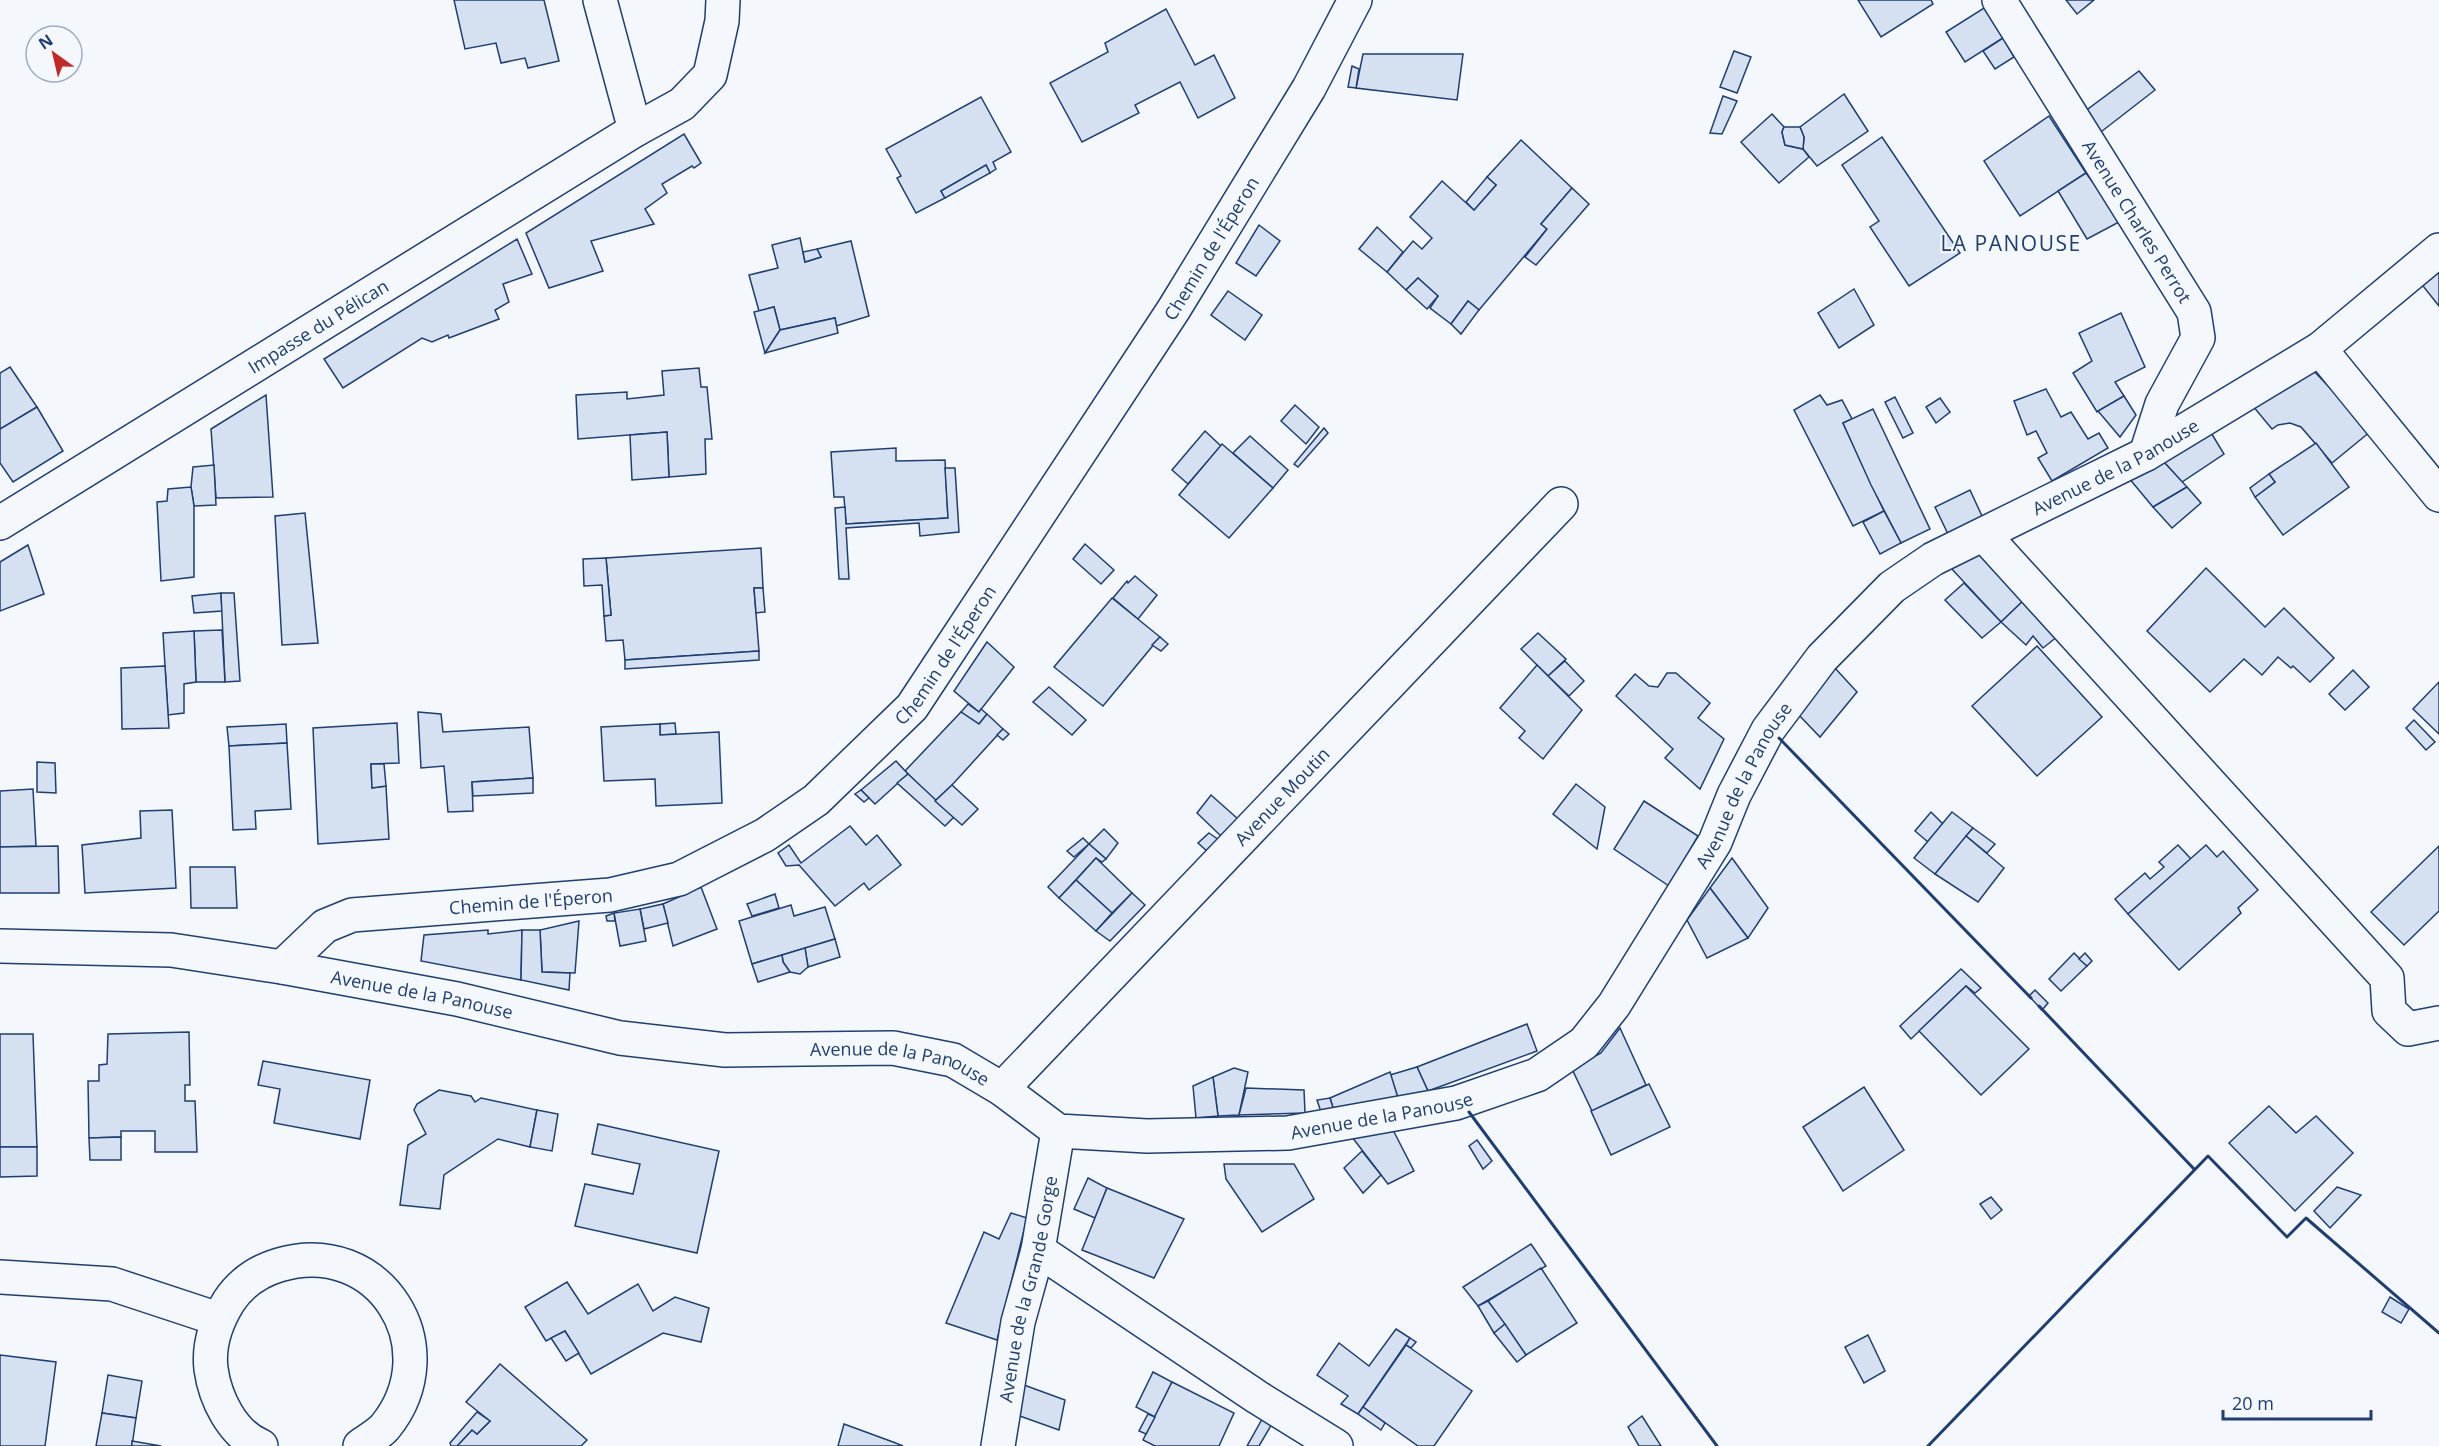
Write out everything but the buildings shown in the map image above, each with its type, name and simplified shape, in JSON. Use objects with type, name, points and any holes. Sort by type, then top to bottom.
[{"type":"street","points":[[600,0],[635,130]]},
{"type":"street","name":"Impasse du Pélican","points":[[0,523],[635,130],[682,104],[710,75],[722,21],[723,0]]},
{"type":"street","name":"Chemin de l'Éperon","points":[[282,967],[325,926],[352,915],[610,896],[679,879],[765,835],[816,800],[912,707],[1174,309],[1309,88],[1355,0]]},
{"type":"street","name":"Avenue Charles Perrot","points":[[1999,0],[2194,312],[2198,338],[2162,404],[2146,454]]},
{"type":"street","name":"Avenue de la Panouse","points":[[0,946],[171,950],[282,967],[457,999],[620,1038],[725,1050],[893,1048],[953,1060],[1002,1089],[1059,1131],[1147,1136],[1288,1133],[1456,1103],[1537,1075],[1584,1043],[1614,1005],[1715,842],[1734,795],[1768,730],[1822,658],[1892,587],[1933,558],[2146,454],[2320,349],[2439,250]]},
{"type":"street","points":[[2320,349],[2439,495]]},
{"type":"street","name":"Avenue Moutin","points":[[1002,1089],[1561,504]]},
{"type":"street","points":[[1984,535],[2387,978],[2390,1011],[2408,1029],[2439,1023]]},
{"type":"street","name":"Avenue de la Grande Gorge","points":[[998,1446],[1018,1322],[1038,1250],[1059,1131]]},
{"type":"street","points":[[1038,1250],[1257,1397],[1336,1446]]},
{"type":"street","points":[[261,1446],[255,1444],[229,1419],[213,1389],[209,1354],[218,1319],[237,1290],[264,1269],[298,1259],[334,1261],[366,1274],[391,1298],[407,1329],[411,1364],[403,1398],[384,1428],[360,1446]]},
{"type":"street","points":[[0,1277],[112,1284],[218,1319]]},
{"type":"wall","points":[[1779,738],[2031,998]]},
{"type":"wall","points":[[2039,1006],[2194,1169]]},
{"type":"wall","points":[[1469,1112],[1717,1446]]},
{"type":"wall","points":[[1928,1446],[2208,1156],[2287,1237],[2306,1218],[2439,1333]]},
{"type":"district","name":"LA PANOUSE","points":[[2011,243]]}]
